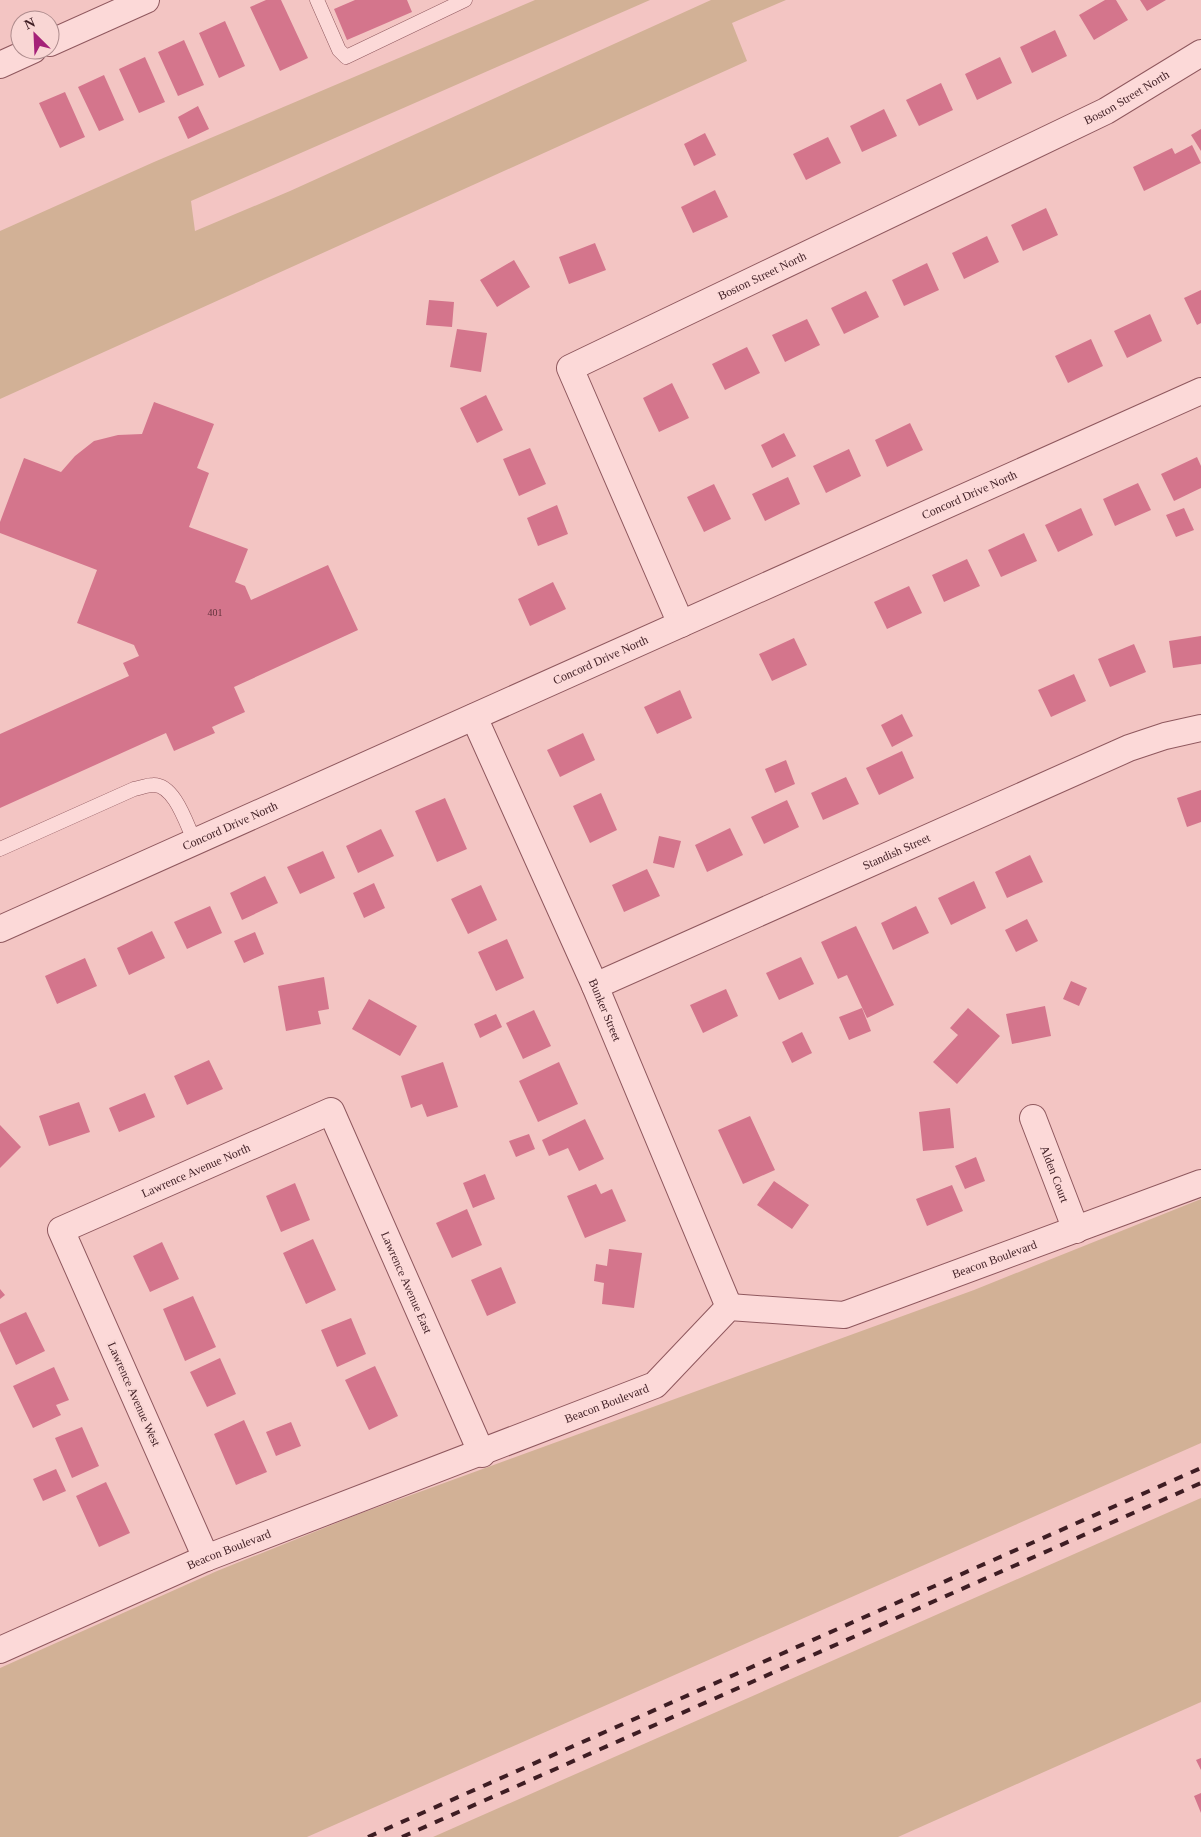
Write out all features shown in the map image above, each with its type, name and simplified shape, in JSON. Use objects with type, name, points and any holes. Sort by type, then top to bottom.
[{"type":"street","points":[[60,39],[146,0]]},
{"type":"street","name":"Boston Street North","points":[[681,624],[570,368],[1106,111],[1201,53]]},
{"type":"street","name":"Concord Drive North","points":[[0,929],[1201,391]]},
{"type":"street","name":"Bunker Street","points":[[474,716],[595,986],[729,1307]]},
{"type":"street","name":"Standish Street","points":[[595,986],[1129,748],[1165,736],[1201,728]]},
{"type":"street","name":"Lawrence Avenue North","points":[[61,1230],[331,1111]]},
{"type":"street","name":"Lawrence Avenue East","points":[[331,1111],[482,1454]]},
{"type":"street","name":"Alden Court","points":[[1033,1118],[1076,1230]]},
{"type":"street","name":"Beacon Boulevard","points":[[0,1650],[206,1558],[482,1454],[655,1385],[729,1307],[844,1315],[1201,1183]]},
{"type":"street","name":"Lawrence Avenue West","points":[[61,1230],[206,1558]]},
{"type":"lane","points":[[317,0],[339,50],[346,58],[465,0]]},
{"type":"lane","points":[[0,849],[134,789],[154,784],[166,789],[175,799],[194,842]]},
{"type":"shaded area","points":[[535,0],[650,0],[191,201],[195,231],[290,191],[711,0],[786,0],[732,23],[747,61],[0,399],[0,231],[154,162]]},
{"type":"shaded area","points":[[1201,1199],[1201,1443],[307,1837],[0,1837],[0,1668],[217,1571],[359,1514],[974,1290]]},
{"type":"shaded area","points":[[1201,1498],[1201,1702],[898,1837],[433,1837]]},
{"type":"building","points":[[266,0],[281,0],[308,58],[280,71],[250,7]]},
{"type":"building","points":[[355,0],[407,0],[412,12],[347,40],[334,9]]},
{"type":"building","points":[[1105,0],[1116,0],[1128,20],[1094,40],[1079,15]]},
{"type":"building","points":[[1140,0],[1166,0],[1147,11]]},
{"type":"building","points":[[225,21],[245,66],[219,78],[199,33]]},
{"type":"building","points":[[1055,30],[1067,56],[1032,73],[1020,47]]},
{"type":"building","points":[[184,40],[204,85],[178,96],[158,52]]},
{"type":"building","points":[[145,57],[165,102],[139,113],[119,69]]},
{"type":"building","points":[[1000,57],[1012,83],[977,100],[965,74]]},
{"type":"building","points":[[104,75],[124,120],[99,131],[78,87]]},
{"type":"building","points":[[941,83],[953,110],[919,126],[906,100]]},
{"type":"building","points":[[65,92],[85,137],[60,148],[39,103]]},
{"type":"building","points":[[198,106],[209,129],[188,139],[178,117]]},
{"type":"building","points":[[884,109],[897,136],[862,152],[850,126]]},
{"type":"building","points":[[1201,129],[1201,151],[1191,135]]},
{"type":"building","points":[[705,133],[716,155],[694,166],[684,144]]},
{"type":"building","points":[[828,137],[841,163],[806,180],[793,154]]},
{"type":"building","points":[[1192,145],[1201,163],[1144,191],[1133,167],[1172,148],[1175,154]]},
{"type":"building","points":[[715,190],[728,217],[693,233],[681,207]]},
{"type":"building","points":[[1046,208],[1058,235],[1023,251],[1011,225]]},
{"type":"building","points":[[987,236],[999,262],[964,279],[952,253]]},
{"type":"building","points":[[595,243],[606,270],[569,284],[559,257]]},
{"type":"building","points":[[514,260],[530,287],[497,307],[480,280]]},
{"type":"building","points":[[927,263],[939,290],[904,306],[892,280]]},
{"type":"building","points":[[1201,290],[1201,323],[1197,325],[1184,298]]},
{"type":"building","points":[[866,291],[879,317],[844,334],[831,308]]},
{"type":"building","points":[[429,300],[454,302],[452,327],[426,325]]},
{"type":"building","points":[[1150,314],[1162,341],[1127,358],[1114,331]]},
{"type":"building","points":[[807,319],[820,345],[785,362],[772,335]]},
{"type":"building","points":[[457,329],[487,333],[481,372],[450,367]]},
{"type":"building","points":[[1091,339],[1103,366],[1068,383],[1055,356]]},
{"type":"building","points":[[747,347],[760,373],[725,390],[712,364]]},
{"type":"building","points":[[672,383],[689,418],[659,432],[643,398]]},
{"type":"building","points":[[486,395],[503,430],[477,443],[460,408]]},
{"type":"building","points":[[154,402],[214,424],[197,468],[209,473],[189,527],[248,549],[235,582],[245,586],[251,600],[328,565],[358,630],[234,687],[245,712],[212,727],[215,733],[174,751],[166,733],[0,808],[0,734],[129,676],[123,663],[139,656],[134,645],[77,623],[97,570],[0,533],[0,522],[24,458],[61,472],[75,456],[94,441],[118,435],[142,434]]},
{"type":"building","points":[[910,423],[923,450],[887,467],[875,440]]},
{"type":"building","points":[[784,433],[796,456],[772,468],[761,445]]},
{"type":"building","points":[[530,448],[546,484],[519,496],[503,459]]},
{"type":"building","points":[[849,449],[861,476],[826,493],[813,466]]},
{"type":"building","points":[[1197,457],[1201,466],[1201,488],[1174,501],[1161,474]]},
{"type":"building","points":[[788,477],[800,504],[765,521],[752,494]]},
{"type":"building","points":[[1138,483],[1151,510],[1115,526],[1103,499]]},
{"type":"building","points":[[714,484],[731,519],[704,532],[687,497]]},
{"type":"building","points":[[557,505],[568,534],[538,546],[527,518]]},
{"type":"building","points":[[1081,508],[1093,535],[1058,552],[1045,525]]},
{"type":"building","points":[[1184,508],[1194,530],[1176,537],[1166,515]]},
{"type":"building","points":[[1024,533],[1037,561],[1001,577],[988,550]]},
{"type":"building","points":[[967,559],[980,586],[944,602],[932,575]]},
{"type":"building","points":[[553,582],[566,609],[530,626],[518,599]]},
{"type":"building","points":[[909,586],[922,613],[887,629],[874,602]]},
{"type":"building","points":[[1201,636],[1201,664],[1173,668],[1169,641]]},
{"type":"building","points":[[794,638],[807,665],[772,681],[759,654]]},
{"type":"building","points":[[1134,644],[1146,672],[1110,687],[1098,659]]},
{"type":"building","points":[[1074,674],[1086,701],[1051,717],[1038,690]]},
{"type":"building","points":[[680,690],[692,718],[657,734],[644,707]]},
{"type":"building","points":[[902,714],[913,736],[892,747],[881,725]]},
{"type":"building","points":[[583,733],[595,760],[560,777],[547,750]]},
{"type":"building","points":[[902,751],[914,778],[879,795],[866,768]]},
{"type":"building","points":[[786,760],[795,784],[775,793],[765,769]]},
{"type":"building","points":[[846,777],[859,804],[823,820],[811,793]]},
{"type":"building","points":[[1201,790],[1201,822],[1187,827],[1177,798]]},
{"type":"building","points":[[601,793],[617,830],[590,843],[573,806]]},
{"type":"building","points":[[445,798],[467,849],[437,862],[415,811]]},
{"type":"building","points":[[787,800],[799,827],[764,844],[751,817]]},
{"type":"building","points":[[730,828],[743,855],[707,872],[695,845]]},
{"type":"building","points":[[381,829],[394,856],[358,873],[346,846]]},
{"type":"building","points":[[659,836],[681,841],[674,868],[653,863]]},
{"type":"building","points":[[323,851],[335,878],[300,894],[287,867]]},
{"type":"building","points":[[1030,855],[1043,882],[1007,898],[995,872]]},
{"type":"building","points":[[647,869],[660,896],[624,912],[612,885]]},
{"type":"building","points":[[265,876],[278,903],[242,920],[230,893]]},
{"type":"building","points":[[974,881],[986,908],[951,925],[938,898]]},
{"type":"building","points":[[374,883],[385,908],[364,918],[353,893]]},
{"type":"building","points":[[481,885],[497,920],[468,934],[451,899]]},
{"type":"building","points":[[210,906],[222,933],[187,949],[174,922]]},
{"type":"building","points":[[916,906],[929,933],[893,950],[881,923]]},
{"type":"building","points":[[1027,919],[1038,941],[1016,952],[1005,930]]},
{"type":"building","points":[[856,926],[894,1005],[867,1018],[847,975],[838,979],[821,942]]},
{"type":"building","points":[[152,931],[165,958],[129,975],[117,948]]},
{"type":"building","points":[[255,932],[264,954],[244,963],[234,941]]},
{"type":"building","points":[[507,939],[524,978],[496,991],[478,952]]},
{"type":"building","points":[[801,957],[814,984],[779,1000],[766,973]]},
{"type":"building","points":[[85,958],[97,986],[57,1004],[45,976]]},
{"type":"building","points":[[324,977],[329,1009],[318,1011],[321,1024],[286,1031],[278,986]]},
{"type":"building","points":[[1071,981],[1087,988],[1079,1006],[1063,999]]},
{"type":"building","points":[[726,989],[738,1016],[703,1033],[690,1005]]},
{"type":"building","points":[[369,999],[417,1026],[400,1056],[352,1029]]},
{"type":"building","points":[[1045,1006],[1051,1036],[1012,1044],[1006,1014]]},
{"type":"building","points":[[862,1008],[871,1031],[849,1040],[839,1017]]},
{"type":"building","points":[[968,1008],[1000,1036],[957,1084],[933,1062],[958,1035],[950,1028]]},
{"type":"building","points":[[534,1010],[551,1046],[523,1059],[506,1023]]},
{"type":"building","points":[[496,1014],[502,1027],[480,1038],[474,1024]]},
{"type":"building","points":[[802,1032],[812,1053],[792,1063],[782,1042]]},
{"type":"building","points":[[209,1060],[223,1089],[187,1105],[174,1076]]},
{"type":"building","points":[[443,1062],[458,1107],[427,1117],[422,1104],[411,1108],[401,1076]]},
{"type":"building","points":[[559,1062],[578,1104],[538,1122],[519,1081]]},
{"type":"building","points":[[145,1093],[155,1117],[119,1132],[109,1108]]},
{"type":"building","points":[[79,1102],[90,1132],[49,1146],[39,1116]]},
{"type":"building","points":[[950,1108],[954,1148],[923,1151],[919,1112]]},
{"type":"building","points":[[750,1116],[775,1170],[743,1184],[718,1130]]},
{"type":"building","points":[[585,1119],[604,1159],[579,1171],[568,1148],[549,1156],[542,1140]]},
{"type":"building","points":[[0,1125],[21,1147],[0,1168]]},
{"type":"building","points":[[529,1134],[535,1149],[516,1157],[509,1141]]},
{"type":"building","points":[[976,1157],[985,1181],[965,1189],[955,1166]]},
{"type":"building","points":[[485,1174],[495,1199],[473,1208],[463,1183]]},
{"type":"building","points":[[774,1181],[809,1205],[792,1229],[757,1205]]},
{"type":"building","points":[[295,1183],[310,1220],[281,1232],[266,1196]]},
{"type":"building","points":[[596,1184],[601,1194],[612,1189],[626,1221],[585,1238],[567,1196]]},
{"type":"building","points":[[952,1185],[963,1211],[927,1226],[916,1199]]},
{"type":"building","points":[[467,1209],[482,1245],[452,1258],[436,1223]]},
{"type":"building","points":[[313,1239],[336,1290],[306,1304],[283,1253]]},
{"type":"building","points":[[162,1242],[179,1279],[150,1292],[133,1256]]},
{"type":"building","points":[[609,1249],[642,1253],[634,1308],[602,1304],[604,1283],[594,1281],[596,1264],[607,1266]]},
{"type":"building","points":[[501,1267],[516,1303],[487,1316],[471,1280]]},
{"type":"building","points":[[0,1289],[5,1295],[0,1299]]},
{"type":"building","points":[[193,1296],[216,1347],[185,1361],[163,1309]]},
{"type":"building","points":[[26,1312],[45,1351],[16,1365],[0,1331],[0,1324]]},
{"type":"building","points":[[351,1318],[366,1354],[337,1367],[321,1330]]},
{"type":"building","points":[[220,1358],[236,1394],[207,1407],[190,1372]]},
{"type":"building","points":[[375,1366],[398,1416],[369,1430],[345,1380]]},
{"type":"building","points":[[54,1367],[69,1400],[56,1405],[61,1415],[33,1428],[13,1386]]},
{"type":"building","points":[[244,1420],[267,1472],[236,1485],[214,1434]]},
{"type":"building","points":[[291,1422],[301,1446],[276,1456],[266,1432]]},
{"type":"building","points":[[82,1427],[99,1466],[72,1478],[55,1438]]},
{"type":"building","points":[[56,1469],[66,1491],[43,1501],[33,1479]]},
{"type":"building","points":[[106,1482],[130,1533],[99,1547],[76,1496]]},
{"type":"building","points":[[1201,1758],[1201,1770],[1196,1760]]},
{"type":"building","points":[[1201,1793],[1201,1813],[1194,1796]]},
{"type":"railway","points":[[368,1837],[1201,1468]]},
{"type":"railway","points":[[402,1837],[1201,1483]]}]
